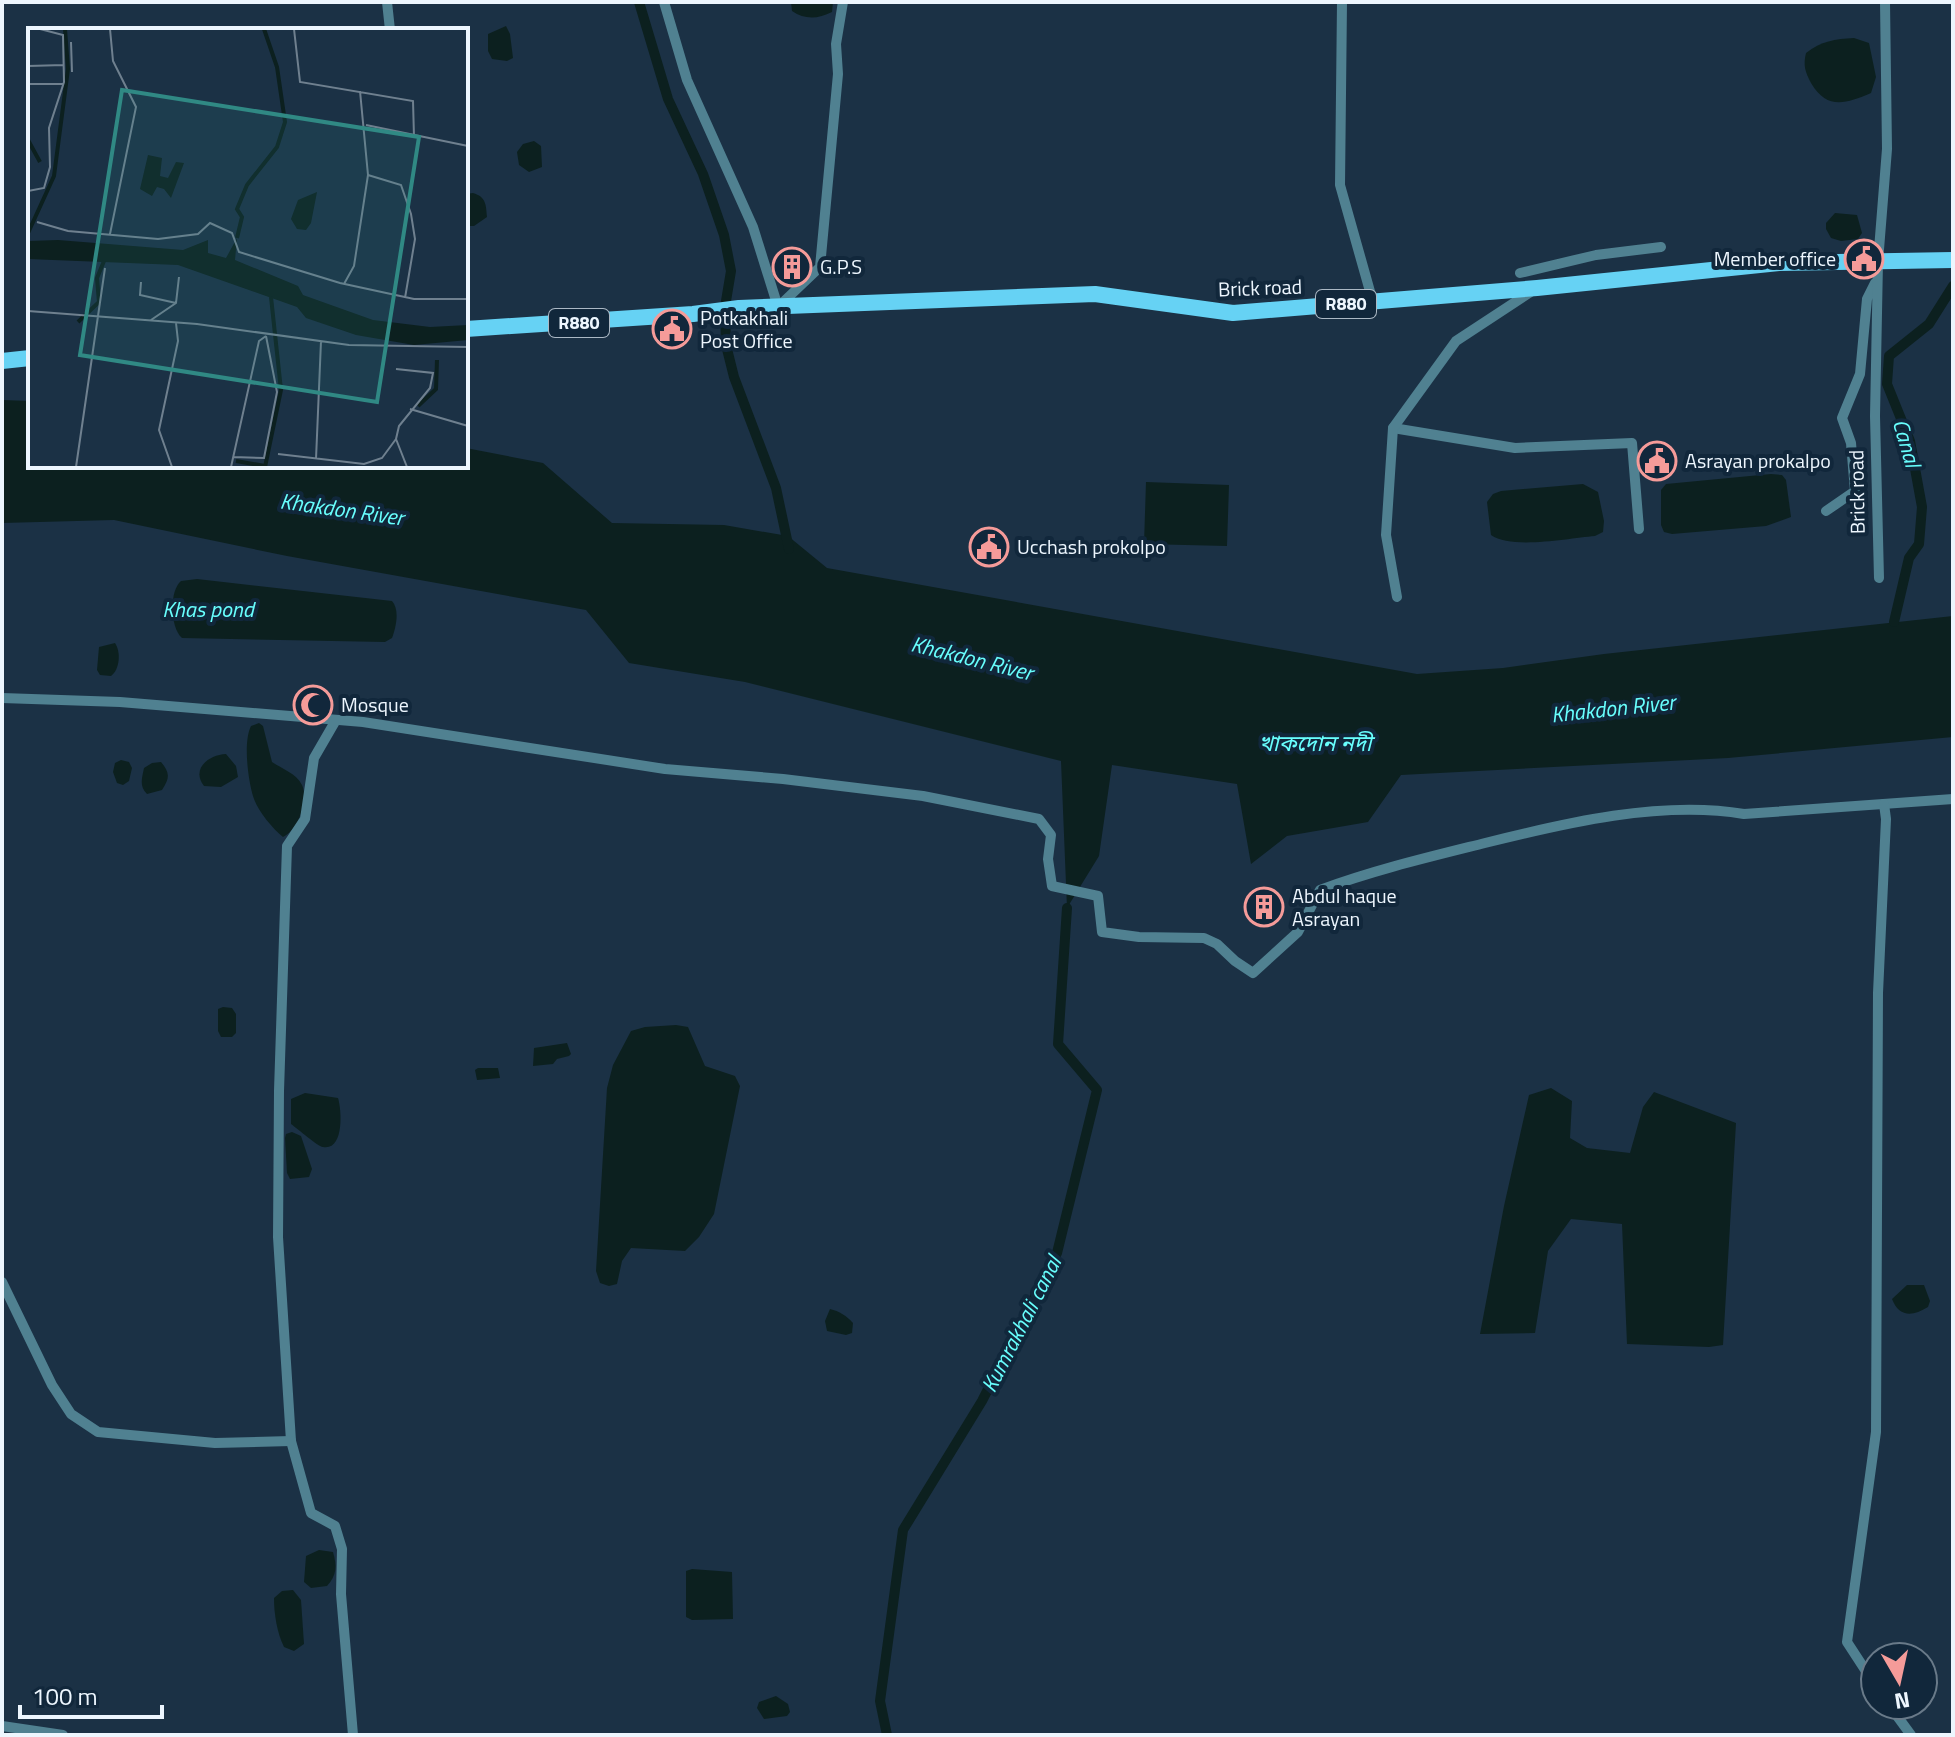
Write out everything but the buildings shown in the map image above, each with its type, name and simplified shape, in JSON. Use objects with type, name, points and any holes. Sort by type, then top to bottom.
[{"type":"main road","name":"Brick road","points":[[468,329],[693,314],[739,308],[1095,294],[1233,313],[1545,287],[1779,263],[1878,270],[1953,260]]},
{"type":"main road","points":[[2,361],[28,358]]},
{"type":"street","points":[[387,2],[390,28]]},
{"type":"street","points":[[664,2],[687,80],[753,227],[778,307],[820,267],[838,74],[836,44],[843,2]]},
{"type":"street","points":[[1342,2],[1340,185],[1373,302]]},
{"type":"street","name":"Brick road","points":[[1879,578],[1875,416],[1878,270],[1887,149],[1885,2]]},
{"type":"street","points":[[1520,273],[1596,255],[1661,247]]},
{"type":"street","points":[[1397,597],[1386,535],[1393,428],[1456,341],[1545,287],[1550,266]]},
{"type":"street","points":[[1826,511],[1855,491],[1851,443],[1842,418],[1860,374],[1867,299],[1878,270]]},
{"type":"street","points":[[1393,428],[1515,448],[1632,443],[1639,529]]},
{"type":"street","points":[[2,698],[120,702],[336,720],[665,769],[923,796],[1039,819],[1051,835],[1048,859],[1052,886],[1098,896],[1102,932],[1139,937],[1204,938],[1217,944],[1253,973],[1298,932],[1320,890],[1377,869],[1574,821],[1714,809],[1744,814],[1953,799]]},
{"type":"street","points":[[336,720],[314,758],[305,819],[287,846],[277,1181],[291,1441],[311,1513],[335,1526],[342,1549],[341,1594],[353,1735]]},
{"type":"street","points":[[1859,1660],[1847,1642],[1876,1432],[1876,1118],[1884,804]]},
{"type":"street","points":[[2,1282],[52,1385],[71,1414],[98,1432],[215,1443],[291,1441]]},
{"type":"street","points":[[2,1726],[63,1735]]},
{"type":"water","points":[[791,2],[833,2],[832,12],[817,17],[802,16],[792,11]]},
{"type":"water","points":[[506,26],[513,58],[507,61],[492,59],[488,51],[488,34]]},
{"type":"water","points":[[1854,38],[1869,43],[1876,77],[1871,93],[1845,102],[1823,98],[1806,72],[1806,53],[1828,41]]},
{"type":"water","points":[[534,141],[541,146],[542,167],[529,172],[519,165],[517,152],[523,144]]},
{"type":"water","points":[[468,194],[481,197],[486,208],[487,217],[474,226],[468,226]]},
{"type":"water","points":[[1835,213],[1857,215],[1862,233],[1858,239],[1841,241],[1831,238],[1826,223]]},
{"type":"water","name":"খাকদোন নদী","points":[[2,400],[28,401],[28,468],[468,468],[468,448],[543,463],[612,523],[724,525],[788,536],[827,568],[1417,674],[1503,668],[1953,616],[1953,737],[1728,758],[1401,775],[1368,822],[1287,836],[1251,864],[1237,784],[1112,765],[1099,856],[1067,908],[1061,761],[745,682],[629,663],[586,610],[287,556],[114,520],[2,523]]},
{"type":"water","points":[[1782,475],[1786,480],[1791,517],[1766,526],[1672,534],[1664,532],[1661,525],[1661,490],[1666,484]]},
{"type":"water","points":[[1146,482],[1229,485],[1227,546],[1144,544]]},
{"type":"water","points":[[1583,484],[1598,492],[1603,532],[1595,536],[1526,542],[1512,542],[1491,535],[1487,502],[1493,494]]},
{"type":"water","name":"Khas pond","points":[[197,579],[392,601],[397,614],[395,629],[392,638],[385,642],[182,638],[173,618],[174,593],[181,581]]},
{"type":"water","points":[[115,643],[118,665],[111,676],[100,675],[97,670],[99,647]]},
{"type":"water","points":[[259,723],[263,726],[272,762],[296,777],[304,791],[303,806],[297,821],[283,837],[261,813],[251,789],[247,741],[251,726]]},
{"type":"water","points":[[226,754],[236,766],[238,777],[221,787],[204,786],[199,774],[203,764],[213,757]]},
{"type":"water","points":[[121,760],[129,762],[132,768],[129,781],[123,785],[117,783],[113,772],[115,763]]},
{"type":"water","points":[[161,762],[168,776],[166,782],[162,790],[147,794],[142,785],[144,768]]},
{"type":"water","points":[[232,1008],[236,1014],[236,1033],[232,1037],[221,1037],[218,1031],[218,1009]]},
{"type":"water","points":[[676,1025],[688,1027],[705,1066],[735,1076],[740,1086],[714,1214],[685,1251],[631,1248],[622,1261],[617,1284],[609,1286],[600,1283],[596,1271],[607,1088],[613,1065],[631,1031]]},
{"type":"water","points":[[567,1043],[569,1056],[557,1059],[553,1064],[533,1066],[534,1048]]},
{"type":"water","points":[[498,1068],[500,1078],[477,1080],[475,1070]]},
{"type":"water","points":[[1551,1088],[1572,1101],[1570,1138],[1587,1148],[1630,1153],[1643,1107],[1654,1092],[1736,1123],[1723,1345],[1627,1344],[1622,1224],[1571,1219],[1548,1251],[1535,1333],[1480,1334],[1529,1095]]},
{"type":"water","points":[[305,1093],[338,1098],[340,1129],[335,1143],[330,1147],[320,1146],[291,1124],[291,1099]]},
{"type":"water","points":[[292,1132],[301,1136],[312,1169],[309,1177],[290,1179],[287,1173],[285,1138]]},
{"type":"water","points":[[1907,1285],[1924,1285],[1930,1301],[1928,1307],[1911,1314],[1898,1309],[1892,1299]]},
{"type":"water","points":[[830,1309],[843,1314],[853,1323],[852,1333],[846,1335],[827,1331],[825,1321]]},
{"type":"water","points":[[319,1550],[333,1552],[335,1570],[327,1586],[311,1588],[304,1582],[306,1556]]},
{"type":"water","points":[[686,1571],[732,1572],[733,1619],[692,1620],[686,1617]]},
{"type":"water","points":[[293,1590],[301,1600],[304,1644],[294,1651],[284,1647],[282,1642],[276,1623],[274,1598],[282,1591]]},
{"type":"water","points":[[776,1696],[788,1704],[790,1712],[787,1716],[764,1719],[757,1708],[759,1702]]},
{"type":"waterway","points":[[639,2],[668,99],[703,174],[724,235],[731,271],[725,307],[726,345],[734,377],[776,488],[789,549]]},
{"type":"waterway","name":"Canal","points":[[1894,622],[1909,558],[1919,544],[1922,507],[1910,441],[1887,384],[1889,356],[1929,324],[1953,286]]},
{"type":"waterway","name":"Kumrakhali canal","points":[[887,1735],[880,1701],[903,1530],[982,1401],[1057,1253],[1097,1090],[1058,1044],[1067,908]]},
{"type":"place","name":"Member office","points":[[1864,259]]},
{"type":"place","name":"G.P.S","points":[[792,267]]},
{"type":"place","name":"Potkakhali Post Office","points":[[672,329]]},
{"type":"place","name":"Asrayan prokalpo","points":[[1657,461]]},
{"type":"place","name":"Ucchash prokolpo","points":[[989,547]]},
{"type":"place","name":"Mosque","points":[[313,705]]},
{"type":"place","name":"Abdul haque Asrayan","points":[[1264,907]]},
{"type":"water label","name":"Khakdon River","points":[[342,509]]},
{"type":"water label","name":"Khakdon River","points":[[972,658]]},
{"type":"water label","name":"Khakdon River","points":[[1613,708]]}]
